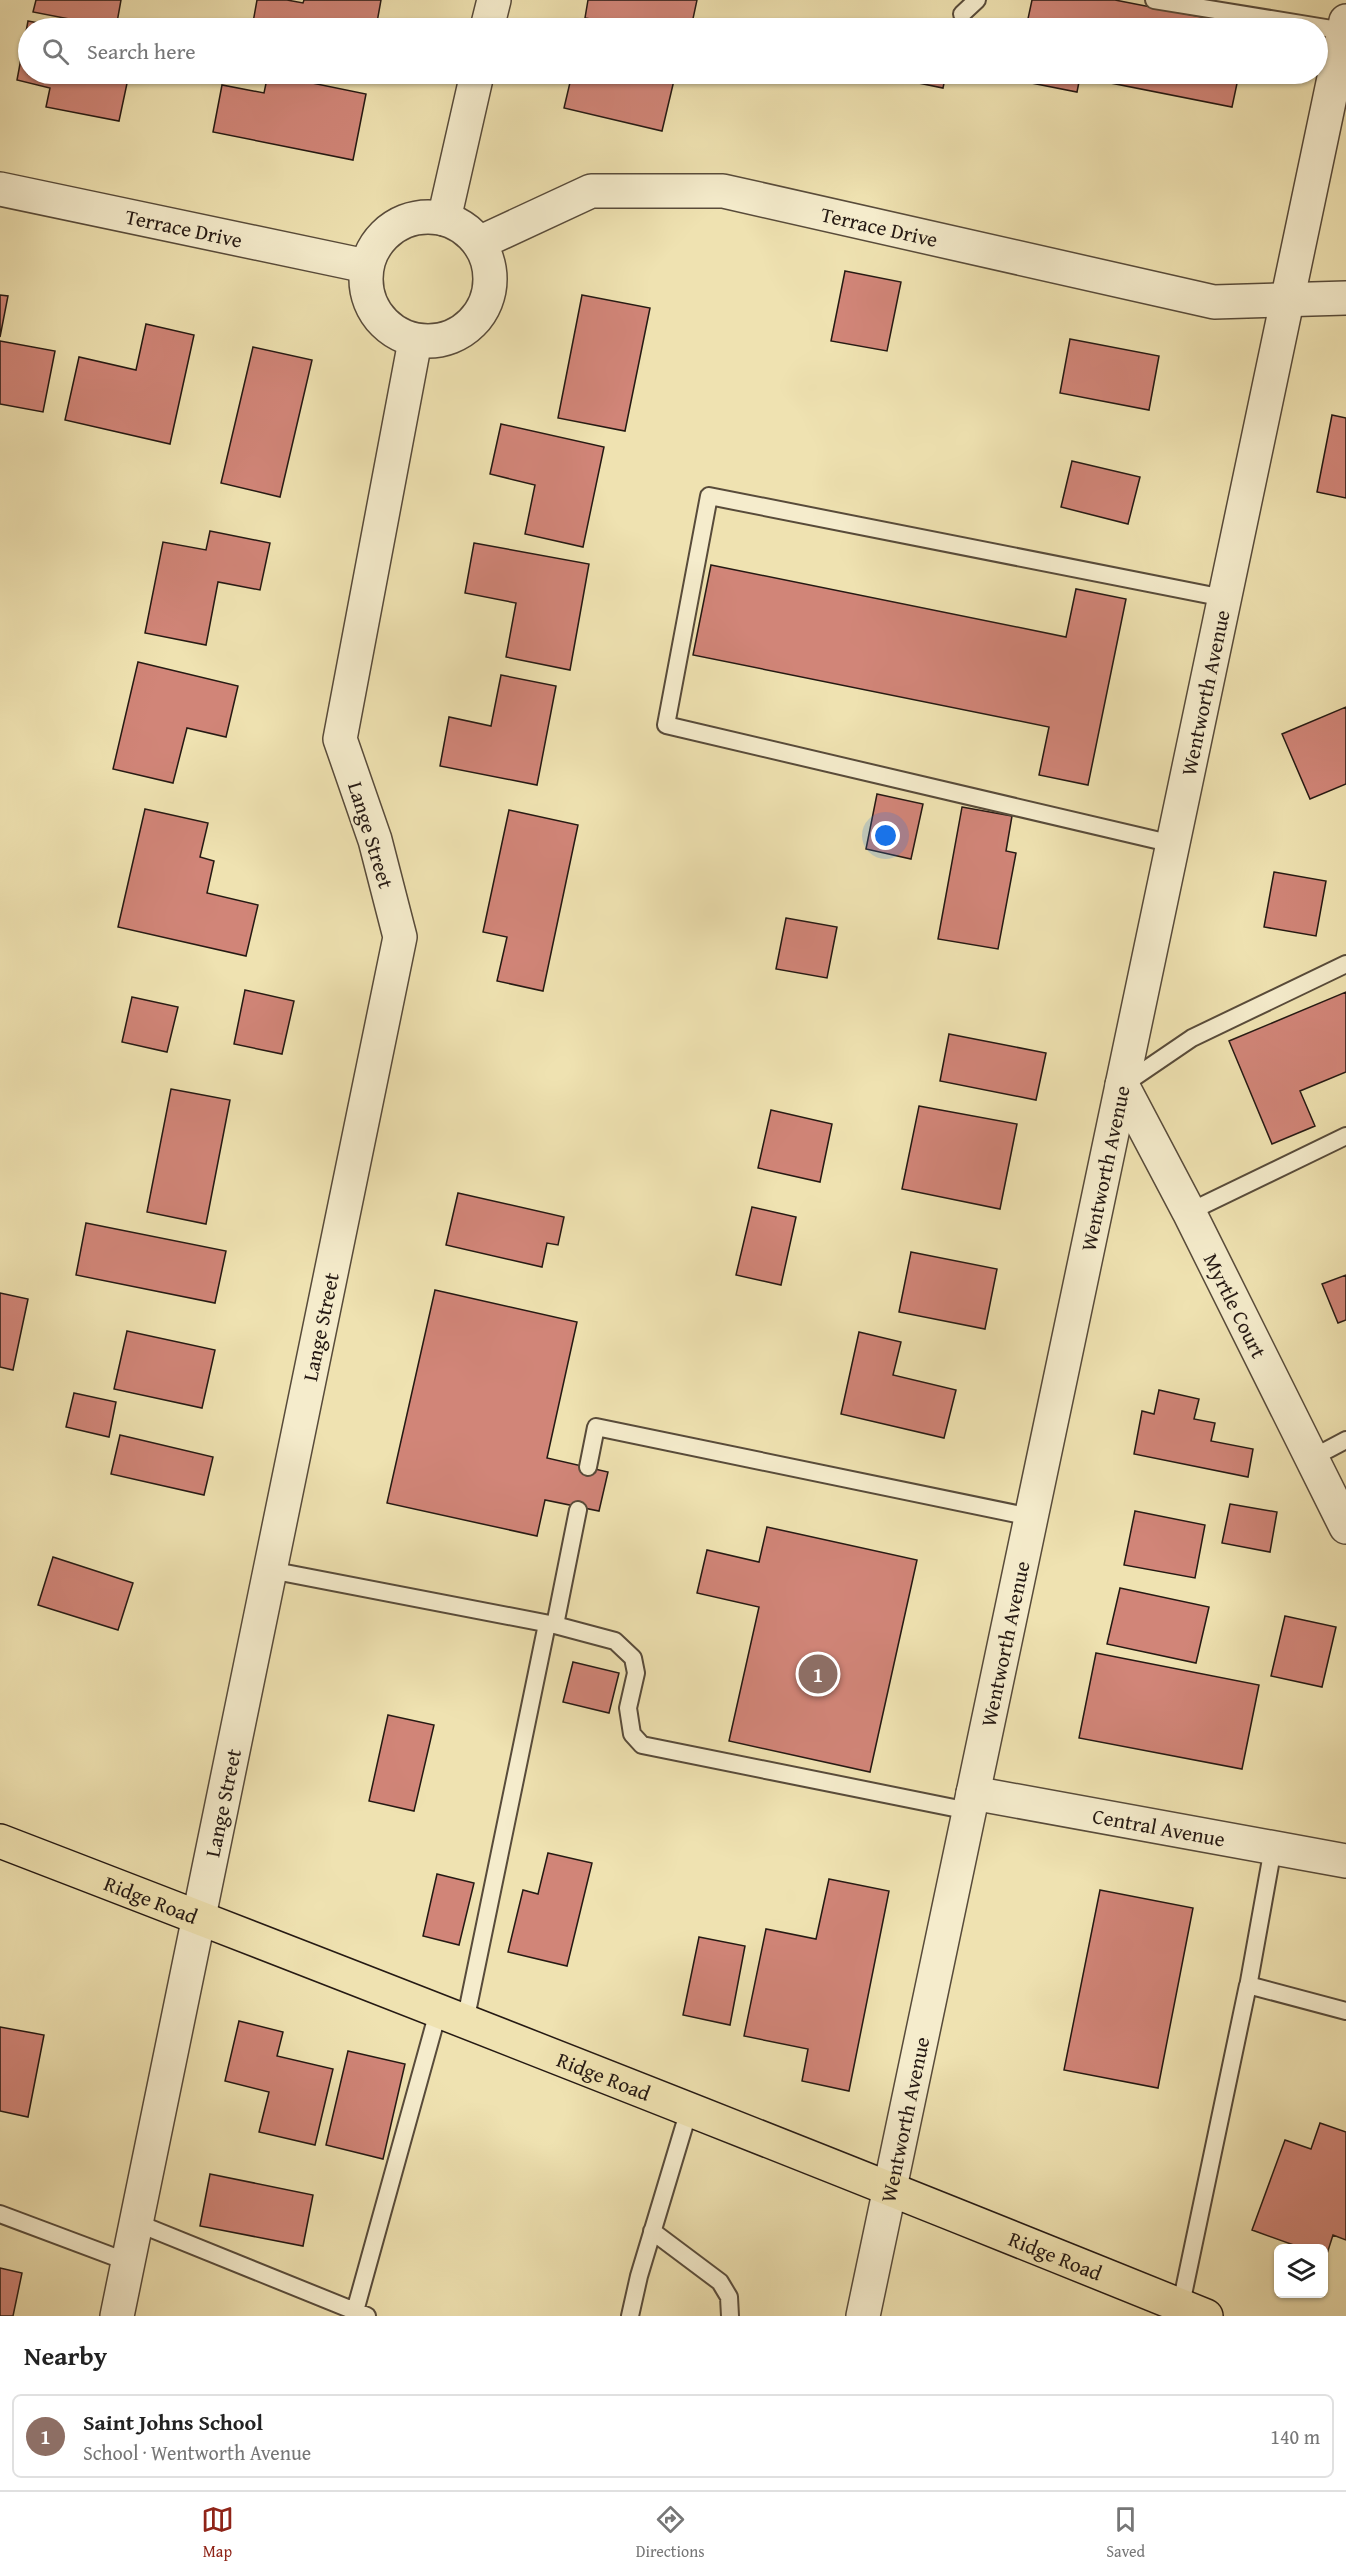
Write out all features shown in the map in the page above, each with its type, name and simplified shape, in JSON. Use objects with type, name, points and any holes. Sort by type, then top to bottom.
[{"type":"main road","name":"Ridge Road","points":[[0,1841],[890,2188],[1189,2313]]},
{"type":"street","points":[[490,18],[494,0]]},
{"type":"street","name":"Wentworth Avenue","points":[[863,2316],[1345,26]]},
{"type":"street","points":[[444,219],[475,84]]},
{"type":"street","name":"Terrace Drive","points":[[0,189],[366,266]]},
{"type":"street","name":"Terrace Drive","points":[[479,243],[591,191],[723,190],[1214,302],[1346,298]]},
{"type":"street","points":[[422,217],[444,219],[463,228],[479,243],[488,262],[490,284],[485,305],[473,323],[456,335],[435,341],[415,340],[396,334],[381,321],[370,305],[365,286],[366,266],[373,248],[386,232],[403,222],[422,217]]},
{"type":"street","name":"Lange Street","points":[[117,2316],[400,936],[375,840],[340,739],[415,340]]},
{"type":"street","name":"Myrtle Court","points":[[1122,1085],[1189,1212],[1346,1527]]},
{"type":"street","name":"Central Avenue","points":[[971,1802],[1346,1861]]},
{"type":"lane","points":[[962,14],[977,0]]},
{"type":"lane","points":[[1154,0],[1286,18]]},
{"type":"lane","points":[[1328,24],[1345,26]]},
{"type":"lane","points":[[1173,844],[666,725],[709,496],[1224,598]]},
{"type":"lane","points":[[1122,1085],[1192,1038],[1346,964]]},
{"type":"lane","points":[[1189,1212],[1346,1136]]},
{"type":"lane","points":[[588,1467],[596,1427],[1031,1517]]},
{"type":"lane","points":[[1312,1458],[1346,1440]]},
{"type":"lane","points":[[137,2223],[361,2314],[451,2017],[579,1510]]},
{"type":"lane","points":[[270,1570],[551,1625],[615,1641],[633,1658],[636,1673],[628,1707],[632,1734],[642,1745],[971,1802]]},
{"type":"lane","points":[[1189,2313],[1274,1848]]},
{"type":"lane","points":[[1248,1987],[1346,2011]]},
{"type":"lane","points":[[630,2316],[652,2231],[689,2110]]},
{"type":"lane","points":[[0,2214],[128,2262]]},
{"type":"lane","points":[[652,2231],[720,2282],[729,2297],[729,2316]]},
{"type":"building","points":[[36,0],[121,0],[118,18],[64,18],[33,12]]},
{"type":"building","points":[[257,0],[287,0],[303,3],[304,0],[381,0],[378,18],[254,18]]},
{"type":"building","points":[[588,0],[697,0],[693,18],[585,18]]},
{"type":"building","points":[[1032,0],[1115,0],[1207,18],[1028,18]]},
{"type":"building","points":[[34,84],[127,84],[119,121],[46,107],[50,88]]},
{"type":"building","points":[[266,84],[317,84],[366,94],[353,160],[213,132],[222,85],[264,93]]},
{"type":"building","points":[[570,84],[673,84],[662,131],[564,108]]},
{"type":"building","points":[[924,84],[944,84],[943,88]]},
{"type":"building","points":[[1036,84],[1079,84],[1077,92]]},
{"type":"building","points":[[1115,84],[1237,84],[1232,107]]},
{"type":"building","points":[[845,271],[901,282],[887,351],[831,341]]},
{"type":"building","points":[[0,295],[8,296],[0,337]]},
{"type":"building","points":[[582,295],[650,308],[625,431],[558,418]]},
{"type":"building","points":[[146,324],[194,335],[170,444],[65,420],[79,357],[136,370]]},
{"type":"building","points":[[1070,339],[1159,356],[1149,410],[1060,393]]},
{"type":"building","points":[[0,341],[55,351],[43,412],[0,404]]},
{"type":"building","points":[[253,347],[312,360],[280,497],[221,483]]},
{"type":"building","points":[[1332,415],[1346,418],[1346,498],[1317,492]]},
{"type":"building","points":[[501,424],[604,447],[583,547],[525,534],[535,485],[490,474]]},
{"type":"building","points":[[1072,461],[1140,477],[1128,524],[1061,507]]},
{"type":"building","points":[[210,531],[270,543],[260,590],[218,582],[206,645],[145,633],[163,542],[206,550]]},
{"type":"building","points":[[474,543],[589,564],[570,670],[506,657],[516,603],[465,593]]},
{"type":"building","points":[[711,565],[1066,637],[1076,589],[1126,599],[1088,785],[1039,775],[1049,727],[693,655]]},
{"type":"building","points":[[138,662],[238,686],[226,737],[187,728],[173,783],[113,769]]},
{"type":"building","points":[[501,675],[556,686],[537,785],[440,766],[449,717],[491,726]]},
{"type":"building","points":[[1346,707],[1346,784],[1310,799],[1282,734]]},
{"type":"building","points":[[877,794],[923,804],[911,859],[866,849]]},
{"type":"building","points":[[962,807],[1012,816],[1006,851],[1016,853],[998,949],[938,939]]},
{"type":"building","points":[[145,809],[208,823],[200,857],[214,861],[207,893],[258,905],[246,956],[118,927]]},
{"type":"building","points":[[509,810],[578,825],[543,991],[497,981],[507,937],[483,932]]},
{"type":"building","points":[[1274,872],[1326,881],[1316,936],[1264,927]]},
{"type":"building","points":[[786,918],[837,927],[827,978],[776,969]]},
{"type":"building","points":[[245,990],[294,1001],[282,1054],[234,1044]]},
{"type":"building","points":[[1346,992],[1346,1072],[1300,1091],[1315,1126],[1272,1144],[1229,1041]]},
{"type":"building","points":[[132,997],[178,1007],[167,1052],[122,1042]]},
{"type":"building","points":[[949,1034],[1046,1053],[1036,1100],[940,1081]]},
{"type":"building","points":[[171,1089],[230,1100],[206,1224],[147,1212]]},
{"type":"building","points":[[919,1106],[1017,1124],[1000,1209],[902,1189]]},
{"type":"building","points":[[771,1110],[832,1124],[820,1182],[758,1168]]},
{"type":"building","points":[[458,1193],[564,1217],[558,1245],[547,1243],[542,1267],[446,1245]]},
{"type":"building","points":[[752,1207],[796,1217],[781,1285],[736,1275]]},
{"type":"building","points":[[86,1223],[226,1251],[215,1303],[76,1275]]},
{"type":"building","points":[[911,1252],[997,1269],[985,1329],[899,1312]]},
{"type":"building","points":[[1346,1275],[1346,1320],[1338,1323],[1322,1284]]},
{"type":"building","points":[[435,1290],[577,1322],[547,1458],[608,1472],[599,1511],[545,1500],[537,1536],[387,1503]]},
{"type":"building","points":[[0,1293],[28,1299],[13,1370],[0,1367]]},
{"type":"building","points":[[127,1331],[215,1350],[202,1408],[114,1389]]},
{"type":"building","points":[[859,1332],[901,1342],[893,1375],[956,1390],[944,1438],[841,1414]]},
{"type":"building","points":[[1159,1390],[1199,1399],[1194,1419],[1215,1423],[1211,1441],[1253,1449],[1248,1477],[1134,1454],[1142,1411],[1154,1414]]},
{"type":"building","points":[[74,1393],[116,1402],[109,1437],[66,1427]]},
{"type":"building","points":[[120,1435],[213,1457],[204,1495],[111,1474]]},
{"type":"building","points":[[1230,1504],[1277,1512],[1270,1552],[1222,1543]]},
{"type":"building","points":[[1135,1511],[1205,1525],[1195,1578],[1124,1565]]},
{"type":"building","points":[[767,1527],[917,1560],[870,1772],[729,1741],[759,1607],[697,1593],[707,1550],[759,1562]]},
{"type":"building","points":[[53,1557],[133,1583],[118,1630],[38,1605]]},
{"type":"building","points":[[1120,1588],[1209,1607],[1196,1663],[1107,1644]]},
{"type":"building","points":[[1285,1616],[1336,1627],[1322,1687],[1271,1676]]},
{"type":"building","points":[[1096,1653],[1259,1685],[1242,1769],[1079,1738]]},
{"type":"building","points":[[573,1662],[619,1673],[609,1713],[563,1702]]},
{"type":"building","points":[[388,1715],[434,1725],[414,1811],[369,1801]]},
{"type":"building","points":[[548,1853],[592,1863],[567,1966],[508,1952],[523,1890],[538,1894]]},
{"type":"building","points":[[437,1874],[474,1883],[459,1945],[423,1936]]},
{"type":"building","points":[[829,1879],[889,1891],[849,2091],[802,2081],[808,2049],[744,2036],[766,1929],[816,1939]]},
{"type":"building","points":[[1100,1890],[1193,1908],[1158,2088],[1064,2070]]},
{"type":"building","points":[[699,1937],[745,1946],[730,2025],[683,2015]]},
{"type":"building","points":[[239,2021],[283,2032],[277,2056],[333,2069],[315,2145],[259,2132],[269,2092],[225,2081]]},
{"type":"building","points":[[0,2027],[44,2035],[28,2117],[0,2111]]},
{"type":"building","points":[[348,2051],[405,2064],[383,2159],[326,2145]]},
{"type":"building","points":[[1320,2123],[1346,2132],[1346,2240],[1333,2235],[1328,2251],[1328,2244],[1291,2244],[1252,2230],[1285,2140],[1311,2149]]},
{"type":"building","points":[[210,2174],[313,2195],[303,2246],[200,2226]]},
{"type":"building","points":[[0,2268],[22,2273],[13,2316],[0,2316]]},
{"type":"place","name":"Saint Johns School","points":[[818,1674]]}]
